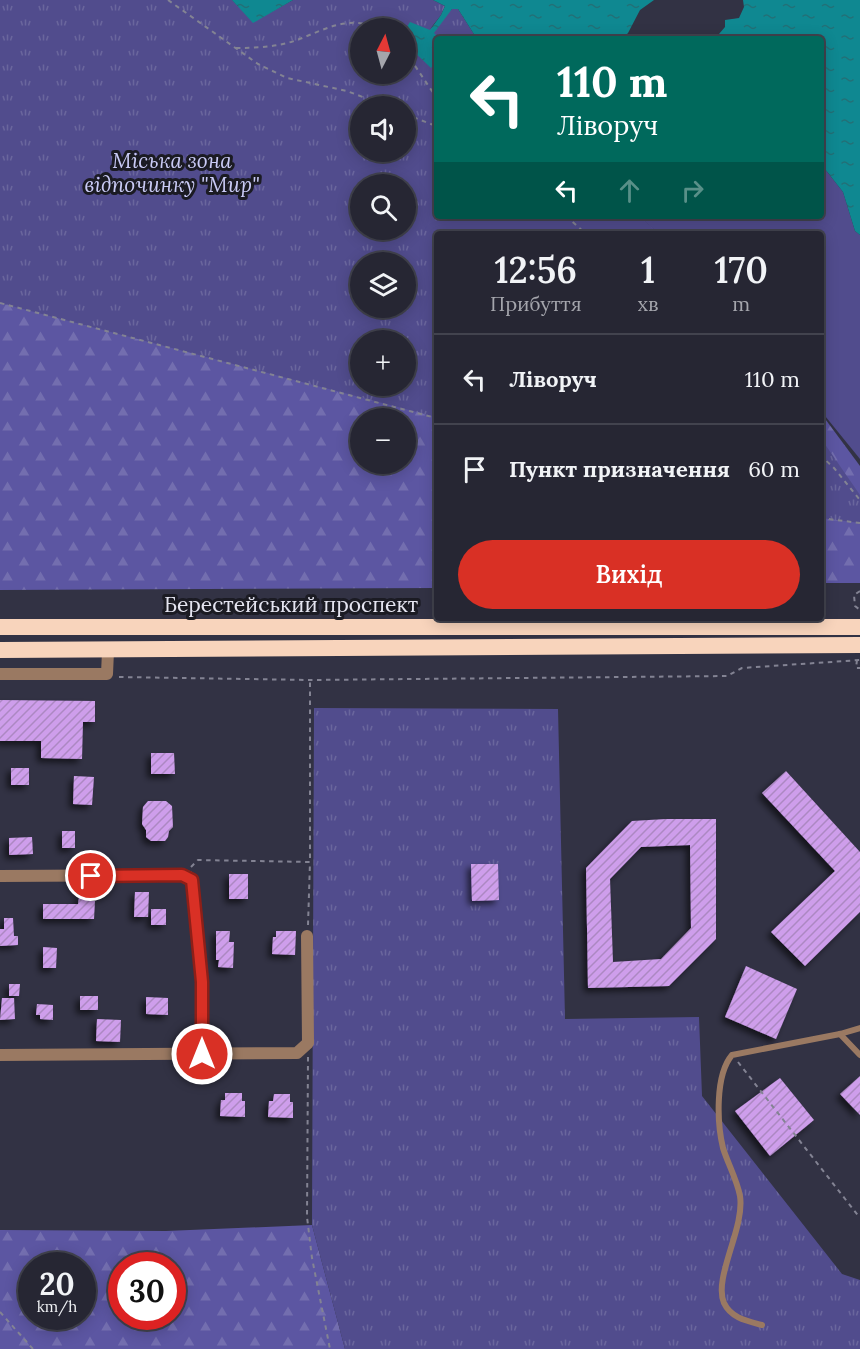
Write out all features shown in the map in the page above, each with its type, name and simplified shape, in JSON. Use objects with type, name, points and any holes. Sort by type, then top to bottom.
[{"type":"highway","name":"Берестейський проспект","points":[[0,627],[860,627]]},
{"type":"highway","points":[[0,650],[859,655]]},
{"type":"street","points":[[0,674],[106,674],[108,651]]},
{"type":"street","points":[[0,876],[182,875],[189,878],[194,884],[202,982],[202,1054]]},
{"type":"street","points":[[0,1055],[297,1053],[308,1042],[307,936]]},
{"type":"lane","points":[[762,1325],[732,1314],[724,1302],[721,1287],[739,1224],[740,1196],[723,1146],[718,1100],[727,1062],[732,1055],[860,1028]]},
{"type":"lane","points":[[840,1034],[860,1055]]},
{"type":"path","points":[[168,0],[258,64],[287,78],[360,96]]},
{"type":"path","points":[[233,48],[256,48],[292,42],[334,25],[350,24]]},
{"type":"path","points":[[416,67],[434,94]]},
{"type":"path","points":[[416,118],[434,125]]},
{"type":"path","points":[[569,219],[583,231]]},
{"type":"path","points":[[0,303],[434,417]]},
{"type":"path","points":[[824,459],[860,500]]},
{"type":"path","points":[[824,518],[860,523]]},
{"type":"path","points":[[860,591],[854,595],[855,606],[860,610]]},
{"type":"path","points":[[106,674],[122,678],[310,680],[727,676],[742,668],[859,655],[856,668],[860,668]]},
{"type":"path","points":[[307,936],[310,862],[310,680]]},
{"type":"path","points":[[182,875],[198,860],[310,862]]},
{"type":"path","points":[[308,1042],[307,1217],[312,1258],[330,1349]]},
{"type":"path","points":[[732,1055],[860,1218]]},
{"type":"path","points":[[0,1312],[33,1349]]},
{"type":"green space","points":[[0,0],[232,0],[253,23],[350,211],[350,240],[416,240],[416,225],[434,217],[434,219],[642,219],[656,231],[434,231],[434,588],[0,590]]},
{"type":"green space","name":"Міська зона відпочинку \"Мир\"","points":[[0,0],[232,0],[253,22],[293,0],[433,0],[445,6],[430,29],[452,9],[458,9],[475,36],[434,36],[434,219],[642,219],[656,231],[434,231],[434,416],[416,412],[416,408],[402,408],[356,396],[416,396],[416,330],[350,330],[350,395],[0,303]]},
{"type":"green space","points":[[824,168],[843,192],[855,231],[860,235],[860,459],[824,415],[824,231],[656,231],[642,219],[824,219]]},
{"type":"green space","points":[[824,417],[860,466],[860,583],[824,583]]},
{"type":"green space","points":[[824,443],[860,495],[860,523],[824,518]]},
{"type":"green space","points":[[314,708],[558,709],[565,1019],[699,1017],[702,1096],[842,1274],[860,1280],[860,1349],[345,1349],[312,1225]]},
{"type":"green space","points":[[312,1225],[345,1349],[0,1349],[0,1230],[166,1231]]},
{"type":"water","points":[[232,0],[293,0],[253,23]]},
{"type":"water","points":[[433,0],[654,0],[640,10],[625,36],[475,36],[458,9],[452,9],[434,33],[437,36],[434,36],[434,63],[431,68],[416,54],[416,24],[430,30],[445,6]]},
{"type":"water","points":[[743,0],[860,0],[860,235],[855,231],[843,192],[824,168],[824,36],[719,36],[725,27],[725,20],[739,18],[744,7]]},
{"type":"building","points":[[0,700],[95,701],[95,722],[83,722],[82,759],[41,758],[41,741],[0,741]]},
{"type":"building","points":[[151,753],[174,753],[175,774],[151,774]]},
{"type":"building","points":[[11,768],[29,768],[29,785],[11,785]]},
{"type":"building","points":[[786,771],[860,852],[860,912],[805,966],[771,932],[835,871],[762,793]]},
{"type":"building","points":[[74,776],[94,777],[92,805],[73,804]]},
{"type":"building","points":[[148,801],[166,801],[172,806],[173,827],[165,841],[151,841],[146,837],[146,830],[142,824],[143,807]]},
{"type":"building","points":[[716,819],[716,939],[669,986],[588,988],[586,868],[632,821]],"holes":[[[690,845],[691,928],[661,959],[613,962],[610,879],[641,847]]]},
{"type":"building","points":[[62,831],[75,831],[75,848],[62,848]]},
{"type":"building","points":[[32,837],[33,854],[9,855],[9,838]]},
{"type":"building","points":[[471,864],[498,864],[499,900],[472,901]]},
{"type":"building","points":[[229,874],[248,874],[248,899],[229,899]]},
{"type":"building","points":[[135,892],[149,892],[148,917],[134,917]]},
{"type":"building","points":[[79,896],[91,896],[91,901],[95,901],[94,919],[43,919],[43,904],[78,904]]},
{"type":"building","points":[[151,909],[166,909],[166,925],[151,925]]},
{"type":"building","points":[[4,918],[13,918],[14,936],[18,936],[18,945],[0,946],[0,929],[4,929]]},
{"type":"building","points":[[216,931],[230,931],[229,942],[234,942],[233,968],[218,967]]},
{"type":"building","points":[[276,931],[296,931],[295,955],[272,954],[273,937],[276,937]]},
{"type":"building","points":[[43,947],[57,948],[56,968],[43,968]]},
{"type":"building","points":[[746,966],[797,989],[776,1039],[725,1017]]},
{"type":"building","points":[[9,984],[20,984],[19,996],[9,996]]},
{"type":"building","points":[[80,996],[98,996],[98,1010],[80,1010]]},
{"type":"building","points":[[146,997],[168,998],[168,1015],[146,1014]]},
{"type":"building","points":[[2,998],[14,998],[15,1019],[0,1020]]},
{"type":"building","points":[[37,1004],[53,1005],[53,1020],[40,1019],[40,1015],[36,1015]]},
{"type":"building","points":[[97,1019],[121,1020],[120,1042],[96,1041]]},
{"type":"building","points":[[860,1076],[860,1115],[840,1094]]},
{"type":"building","points":[[780,1078],[814,1120],[770,1156],[735,1111]]},
{"type":"building","points":[[225,1093],[242,1093],[242,1101],[245,1101],[245,1117],[220,1116],[221,1100],[225,1100]]},
{"type":"building","points":[[274,1094],[290,1094],[290,1102],[293,1102],[293,1118],[268,1117],[269,1101],[273,1101]]},
{"type":"route","points":[[91,876],[182,875],[192,880],[202,982],[202,1054]]}]
